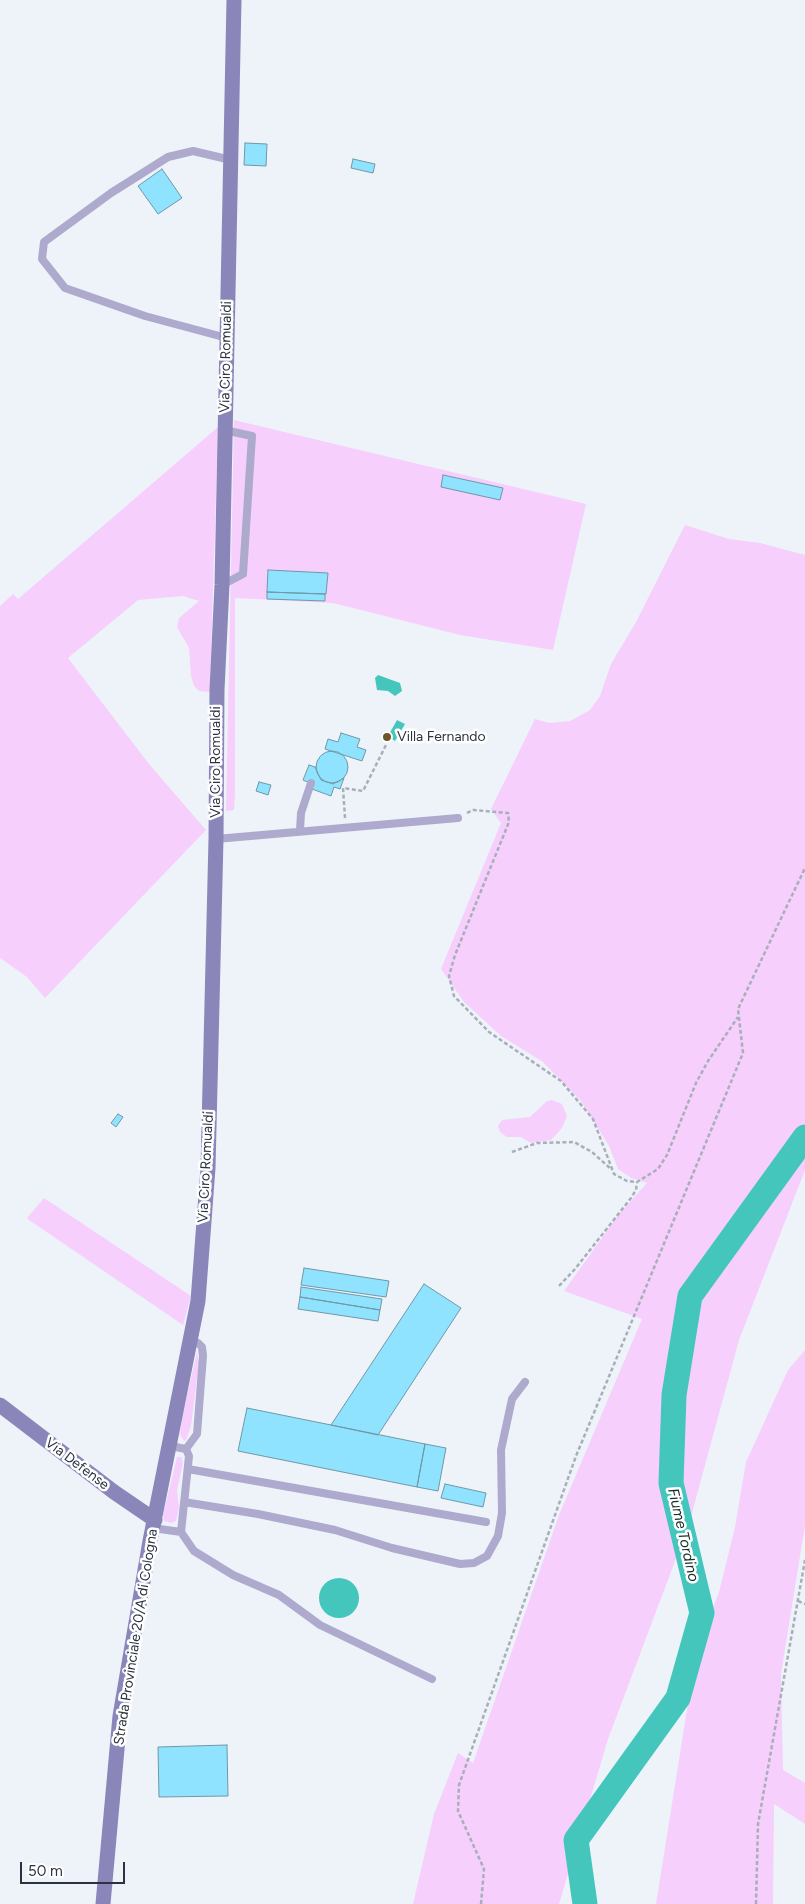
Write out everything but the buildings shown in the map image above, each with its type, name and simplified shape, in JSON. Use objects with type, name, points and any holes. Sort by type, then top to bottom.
[{"type":"main road","name":"Via Ciro Romualdi","points":[[154,1524],[198,1301],[208,1168],[216,839],[216,690],[222,585],[234,0]]},
{"type":"main road","name":"Via Defense","points":[[0,1405],[154,1524]]},
{"type":"main road","name":"Strada Provinciale 20/A di Cologna","points":[[103,1904],[120,1716],[154,1524]]},
{"type":"lane","points":[[227,338],[145,316],[65,288],[42,259],[44,242],[111,193],[168,157],[192,151],[230,160]]},
{"type":"lane","points":[[222,585],[243,574],[252,436],[224,430]]},
{"type":"lane","points":[[300,830],[301,813],[311,783]]},
{"type":"lane","points":[[216,839],[345,826],[458,818]]},
{"type":"lane","points":[[186,1449],[197,1434],[203,1356],[202,1347],[190,1340]]},
{"type":"lane","points":[[184,1502],[335,1530],[392,1548],[450,1562],[474,1563],[487,1556],[498,1536],[502,1513],[501,1450],[512,1399],[525,1382]]},
{"type":"lane","points":[[170,1446],[186,1449]]},
{"type":"lane","points":[[181,1532],[189,1456],[186,1449]]},
{"type":"lane","points":[[188,1469],[486,1522]]},
{"type":"lane","points":[[154,1524],[181,1532],[194,1551],[233,1574],[279,1595],[320,1625],[432,1679]]},
{"type":"path","points":[[345,826],[343,788],[363,791],[386,745]]},
{"type":"path","points":[[458,818],[473,810],[497,811],[508,813],[509,822],[455,955],[449,976],[454,996],[490,1032],[561,1081],[593,1119],[613,1171]]},
{"type":"path","points":[[481,1904],[484,1869],[458,1811],[459,1785],[576,1456],[743,1053],[738,1010],[805,868]]},
{"type":"path","points":[[512,1152],[537,1143],[574,1142],[592,1152],[614,1174],[627,1181],[637,1182],[658,1169],[668,1156],[700,1076],[739,1016]]},
{"type":"path","points":[[559,1286],[576,1269],[631,1198],[636,1190],[637,1182]]},
{"type":"path","points":[[756,1904],[758,1824],[805,1560]]},
{"type":"path","points":[[798,1601],[805,1604]]},
{"type":"shaded area","points":[[234,420],[586,504],[553,650],[460,635],[333,603],[235,598],[235,793],[234,810],[226,811]]},
{"type":"shaded area","points":[[218,427],[210,692],[199,691],[194,686],[191,676],[189,648],[177,627],[179,618],[199,601],[183,596],[138,600],[68,658],[149,764],[206,830],[45,998],[27,977],[0,958],[0,606],[13,594],[18,599]]},
{"type":"shaded area","points":[[685,525],[729,539],[760,543],[805,555],[805,1170],[739,1340],[689,1524],[608,1739],[559,1904],[413,1904],[434,1814],[458,1753],[473,1763],[559,1515],[642,1319],[564,1291],[619,1214],[647,1183],[631,1178],[618,1169],[609,1146],[581,1101],[543,1062],[501,1036],[464,1002],[441,969],[501,823],[491,809],[535,719],[549,723],[570,721],[590,710],[600,696],[611,664],[636,622]]},
{"type":"shaded area","points":[[378,675],[400,683],[402,691],[395,696],[388,691],[377,690],[375,678]]},
{"type":"shaded area","points":[[397,720],[405,724],[395,741],[388,736]]},
{"type":"shaded area","points":[[552,1100],[562,1104],[567,1116],[562,1128],[551,1140],[531,1143],[521,1137],[507,1137],[500,1132],[498,1126],[502,1120],[530,1117],[547,1101]]},
{"type":"shaded area","points":[[44,1198],[191,1296],[183,1325],[29,1220],[27,1218]]},
{"type":"shaded area","points":[[805,1350],[805,1525],[781,1674],[783,1770],[805,1783],[805,1824],[774,1804],[773,1904],[656,1904],[696,1653],[719,1592],[735,1527],[746,1462],[788,1370]]},
{"type":"shaded area","points":[[197,1352],[199,1363],[191,1426],[184,1441],[180,1435],[182,1418]]},
{"type":"shaded area","points":[[177,1457],[181,1457],[183,1463],[177,1490],[179,1508],[176,1521],[171,1523],[164,1521],[163,1515]]},
{"type":"shaded area","points":[[339,1578],[353,1584],[359,1598],[353,1612],[339,1618],[325,1612],[319,1598],[325,1584]]},
{"type":"waterway","name":"Fiume Tordino","points":[[585,1904],[576,1840],[678,1698],[702,1613],[671,1483],[674,1395],[690,1296],[805,1137]]},
{"type":"place","name":"Villa Fernando","points":[[387,737]]}]
